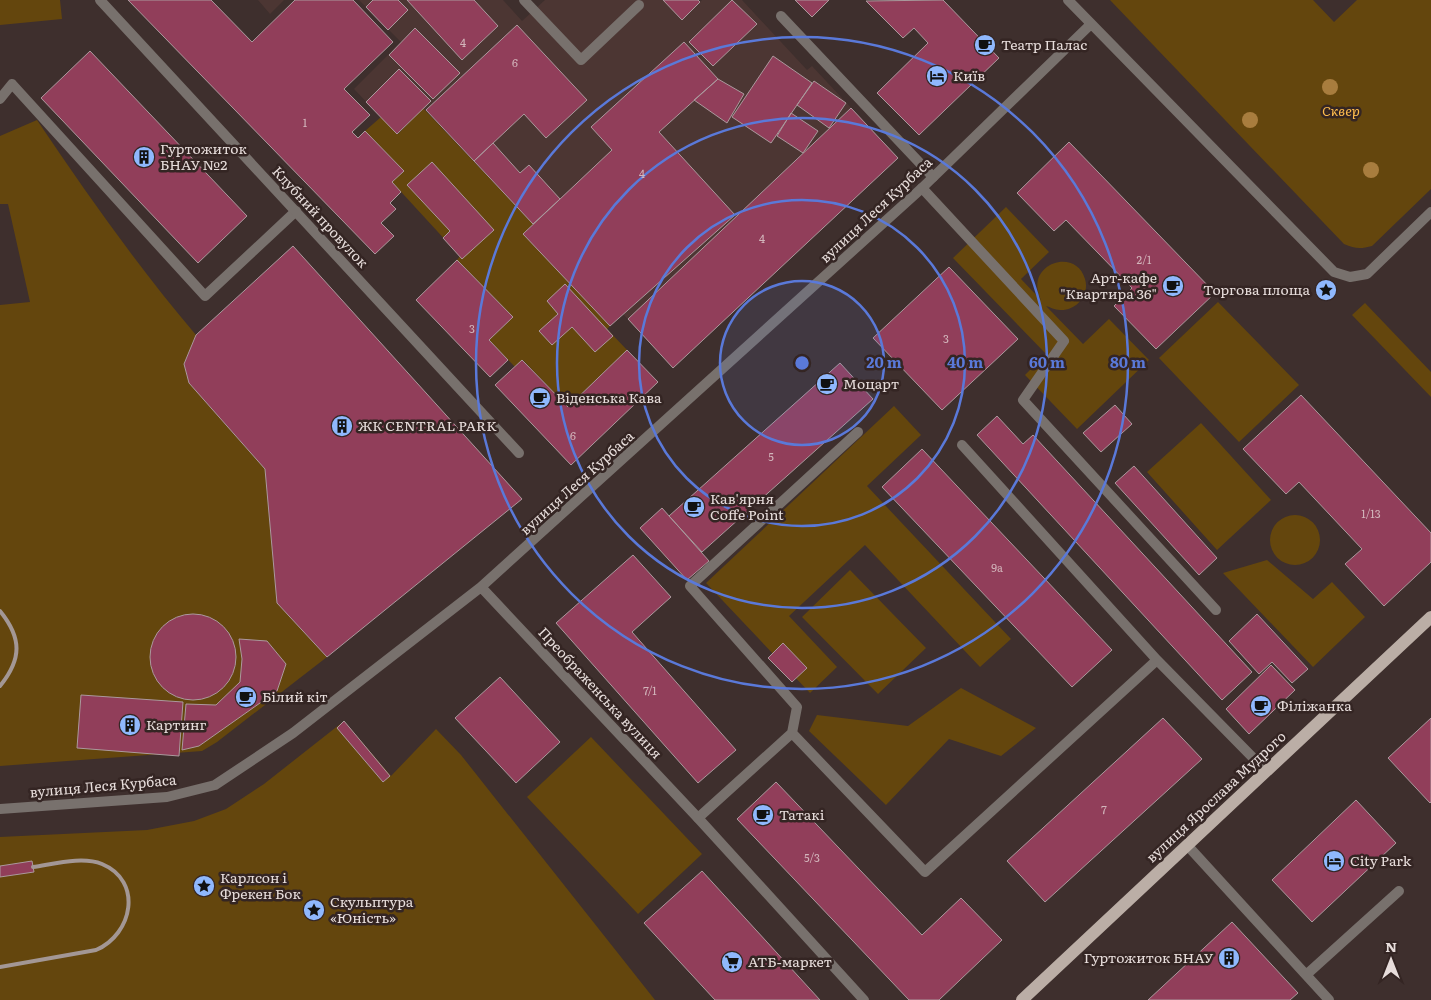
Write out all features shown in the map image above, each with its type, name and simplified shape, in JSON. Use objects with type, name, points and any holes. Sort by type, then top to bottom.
[{"type":"main road","name":"вулиця Ярослава Мудрого","points":[[1022,1000],[1431,617]]},
{"type":"street","name":"Клубний провулок","points":[[100,0],[519,453]]},
{"type":"street","points":[[524,0],[581,60],[639,5]]},
{"type":"street","points":[[1068,0],[1334,272],[1350,277],[1367,274],[1431,212]]},
{"type":"street","points":[[781,16],[933,177]]},
{"type":"street","name":"вулиця Леся Курбаса","points":[[0,809],[167,797],[215,785],[293,733],[481,587],[922,188],[1091,24]]},
{"type":"street","points":[[0,99],[12,84],[205,296],[296,211]]},
{"type":"street","points":[[922,188],[1064,341],[1024,400],[1216,610]]},
{"type":"street","points":[[698,818],[792,733],[797,707],[690,586],[858,432]]},
{"type":"street","points":[[962,445],[1157,660],[1266,771]]},
{"type":"street","name":"Преображенська вулиця","points":[[481,587],[698,818],[864,1000]]},
{"type":"street","points":[[792,733],[925,872],[1157,660]]},
{"type":"street","points":[[1187,845],[1329,1000]]},
{"type":"street","points":[[1306,975],[1399,890]]},
{"type":"shaded area","points":[[258,0],[284,0],[270,14]]},
{"type":"shaded area","points":[[359,0],[503,0],[522,21],[545,0],[698,0],[700,2],[702,0],[742,0],[807,70],[812,66],[898,158],[673,368],[623,314],[610,326],[523,234],[533,224],[426,110],[423,109],[397,134],[354,89],[401,42]]},
{"type":"green space","points":[[0,0],[60,0],[62,19],[0,25]]},
{"type":"green space","name":"Сквер","points":[[1110,0],[1313,0],[1334,22],[1357,0],[1431,0],[1431,189],[1372,246],[1358,248],[1344,244]]},
{"type":"green space","points":[[423,108],[533,224],[523,234],[610,326],[607,329],[627,350],[568,407],[523,360],[515,367],[489,340],[513,317],[457,260],[460,256],[392,182],[404,171],[365,131],[381,117],[398,134]]},
{"type":"green space","points":[[37,120],[114,230],[196,335],[184,364],[189,383],[265,469],[277,603],[327,657],[217,742],[202,751],[0,766],[0,305],[30,302],[8,204],[0,204],[0,136]]},
{"type":"green space","points":[[1006,207],[1049,252],[1021,279],[1041,300],[1037,287],[1039,277],[1045,269],[1053,264],[1062,262],[1072,263],[1080,269],[1085,279],[1084,296],[1076,305],[1066,310],[1046,306],[1083,344],[1109,319],[1149,360],[1077,429],[1025,375],[1046,354],[953,258]]},
{"type":"green space","points":[[1218,302],[1299,385],[1239,442],[1159,358]]},
{"type":"green space","points":[[1365,303],[1431,372],[1431,397],[1352,315]]},
{"type":"green space","points":[[894,406],[921,435],[867,486],[1011,639],[980,667],[865,545],[789,616],[837,667],[810,693],[706,583]]},
{"type":"green space","points":[[1201,423],[1271,500],[1217,550],[1147,472]]},
{"type":"green space","points":[[1295,515],[1304,517],[1315,526],[1320,540],[1318,549],[1309,560],[1295,565],[1286,563],[1275,554],[1270,540],[1272,531],[1281,520]]},
{"type":"green space","points":[[1267,560],[1313,599],[1332,582],[1365,617],[1313,667],[1223,573]]},
{"type":"green space","points":[[850,570],[926,648],[878,694],[802,617]]},
{"type":"green space","points":[[961,688],[1036,728],[1001,756],[949,739],[886,805],[809,731],[817,715],[908,726]]},
{"type":"green space","points":[[344,721],[391,776],[436,729],[461,755],[655,1000],[0,1000],[0,837],[147,830],[194,821],[226,809],[264,784]]},
{"type":"green space","points":[[591,737],[702,854],[638,914],[527,797]]},
{"type":"building","points":[[128,0],[211,0],[252,42],[295,0],[353,0],[393,42],[344,89],[370,115],[352,132],[358,138],[365,131],[404,171],[392,182],[401,192],[390,203],[396,209],[381,223],[394,236],[375,254]]},
{"type":"building","points":[[373,0],[398,0],[408,10],[388,30],[366,7]]},
{"type":"building","points":[[407,0],[474,0],[498,26],[462,60]]},
{"type":"building","points":[[663,0],[698,0],[700,2],[682,20]]},
{"type":"building","points":[[732,0],[757,24],[713,66],[689,42]]},
{"type":"building","points":[[795,0],[829,0],[812,17]]},
{"type":"building","name":"Київ","points":[[943,0],[999,58],[919,135],[877,93],[928,43],[914,28],[903,38],[866,1]]},
{"type":"building","points":[[517,25],[587,100],[546,138],[524,114],[474,161],[426,110]]},
{"type":"building","points":[[415,28],[460,73],[433,99],[389,55]]},
{"type":"building","points":[[684,42],[718,79],[659,132],[735,215],[610,326],[523,234],[612,150],[591,127]]},
{"type":"building","name":"Гуртожиток БНАУ №2","points":[[90,51],[247,216],[198,263],[41,98]]},
{"type":"building","points":[[773,56],[812,83],[771,143],[732,117]]},
{"type":"building","points":[[399,69],[431,101],[397,134],[366,102]]},
{"type":"building","points":[[718,79],[744,94],[727,123],[694,100]]},
{"type":"building","points":[[814,81],[846,103],[829,128],[797,105]]},
{"type":"building","points":[[851,108],[898,158],[673,368],[628,319]]},
{"type":"building","points":[[791,113],[818,131],[803,153],[777,136]]},
{"type":"building","points":[[1069,142],[1215,293],[1156,349],[1114,306],[1132,288],[1066,220],[1054,231],[1017,193]]},
{"type":"building","points":[[493,143],[520,173],[529,165],[560,199],[533,224],[474,161]]},
{"type":"building","points":[[432,162],[494,230],[462,259],[443,238],[450,231],[407,185]]},
{"type":"building","name":"ЖК CENTRAL PARK","points":[[293,246],[522,499],[327,657],[277,603],[265,469],[189,383],[184,364],[196,335]]},
{"type":"building","points":[[457,260],[513,317],[489,340],[508,360],[490,377],[416,300]]},
{"type":"building","points":[[949,267],[1018,339],[942,410],[873,338]]},
{"type":"building","points":[[565,284],[613,336],[595,352],[572,327],[552,345],[539,331],[558,314],[547,301]]},
{"type":"building","points":[[627,350],[658,382],[571,465],[495,385],[522,360],[568,407]]},
{"type":"building","points":[[840,363],[873,399],[702,552],[669,516]]},
{"type":"building","points":[[1301,395],[1431,533],[1431,562],[1384,606],[1345,564],[1362,549],[1299,482],[1286,494],[1243,449]]},
{"type":"building","points":[[1115,405],[1132,424],[1101,452],[1083,433]]},
{"type":"building","points":[[997,416],[1023,444],[1033,435],[1252,672],[1222,700],[977,435]]},
{"type":"building","points":[[922,449],[1112,650],[1072,687],[882,487]]},
{"type":"building","points":[[1134,466],[1217,558],[1199,575],[1115,483]]},
{"type":"building","points":[[662,508],[709,561],[687,580],[640,528]]},
{"type":"building","points":[[633,555],[671,597],[632,632],[736,750],[698,783],[556,623]]},
{"type":"building","points":[[193,614],[209,617],[217,621],[229,633],[233,641],[236,657],[233,673],[229,681],[217,693],[209,697],[193,700],[177,697],[169,693],[157,681],[153,673],[150,657],[153,641],[157,633],[169,621],[177,617]]},
{"type":"building","points":[[1257,614],[1308,669],[1292,683],[1272,662],[1259,674],[1229,641]]},
{"type":"building","name":"Білий кіт","points":[[239,639],[267,641],[286,664],[277,691],[199,746],[182,750],[186,704],[216,705],[240,682],[242,659]]},
{"type":"building","points":[[783,643],[807,668],[792,682],[768,658]]},
{"type":"building","points":[[1271,665],[1295,690],[1249,734],[1226,709]]},
{"type":"building","points":[[500,677],[560,742],[516,783],[455,718]]},
{"type":"building","name":"Картинг","points":[[81,695],[183,702],[179,756],[77,748]]},
{"type":"building","points":[[1163,718],[1202,759],[1045,902],[1007,861]]},
{"type":"building","points":[[1431,718],[1431,802],[1430,803],[1388,758]]},
{"type":"building","points":[[344,721],[390,776],[383,782],[337,728]]},
{"type":"building","points":[[776,782],[922,935],[961,898],[1002,940],[939,1000],[909,1000],[737,819]]},
{"type":"building","name":"City Park","points":[[1356,800],[1396,843],[1312,922],[1272,880]]},
{"type":"building","points":[[32,861],[34,872],[0,877],[0,866]]},
{"type":"building","name":"АТБ-маркет","points":[[702,871],[820,1000],[715,1000],[644,923]]},
{"type":"building","name":"Гуртожиток БНАУ","points":[[1232,922],[1298,993],[1290,1000],[1148,1000]]},
{"type":"railway","points":[[0,611],[12,630],[16,648],[12,667],[0,686]]},
{"type":"railway","points":[[0,967],[96,950],[109,942],[125,920],[128,894],[124,882],[115,872],[102,864],[77,861],[33,867]]},
{"type":"place","name":"Театр Палас","points":[[985,45]]},
{"type":"place","name":"Київ","points":[[937,76]]},
{"type":"place","name":"Гуртожиток БНАУ №2","points":[[144,157]]},
{"type":"place","name":"Арт-кафе \"Квартира 36\"","points":[[1173,286]]},
{"type":"place","name":"Торгова площа","points":[[1326,290]]},
{"type":"place","name":"Моцарт","points":[[827,384]]},
{"type":"place","name":"Віденська Кава","points":[[540,398]]},
{"type":"place","name":"ЖК CENTRAL PARK","points":[[342,426]]},
{"type":"place","name":"Кав'ярня Coffe Point","points":[[694,507]]},
{"type":"place","name":"Білий кіт","points":[[246,697]]},
{"type":"place","name":"Філіжанка","points":[[1261,706]]},
{"type":"place","name":"Картинг","points":[[130,725]]},
{"type":"place","name":"Татакі","points":[[763,815]]},
{"type":"place","name":"City Park","points":[[1334,861]]},
{"type":"place","name":"Карлсон і Фрекен Бок","points":[[204,886]]},
{"type":"place","name":"Скульптура «Юність»","points":[[314,910]]},
{"type":"place","name":"Гуртожиток БНАУ","points":[[1229,958]]},
{"type":"place","name":"АТБ-маркет","points":[[732,962]]}]
